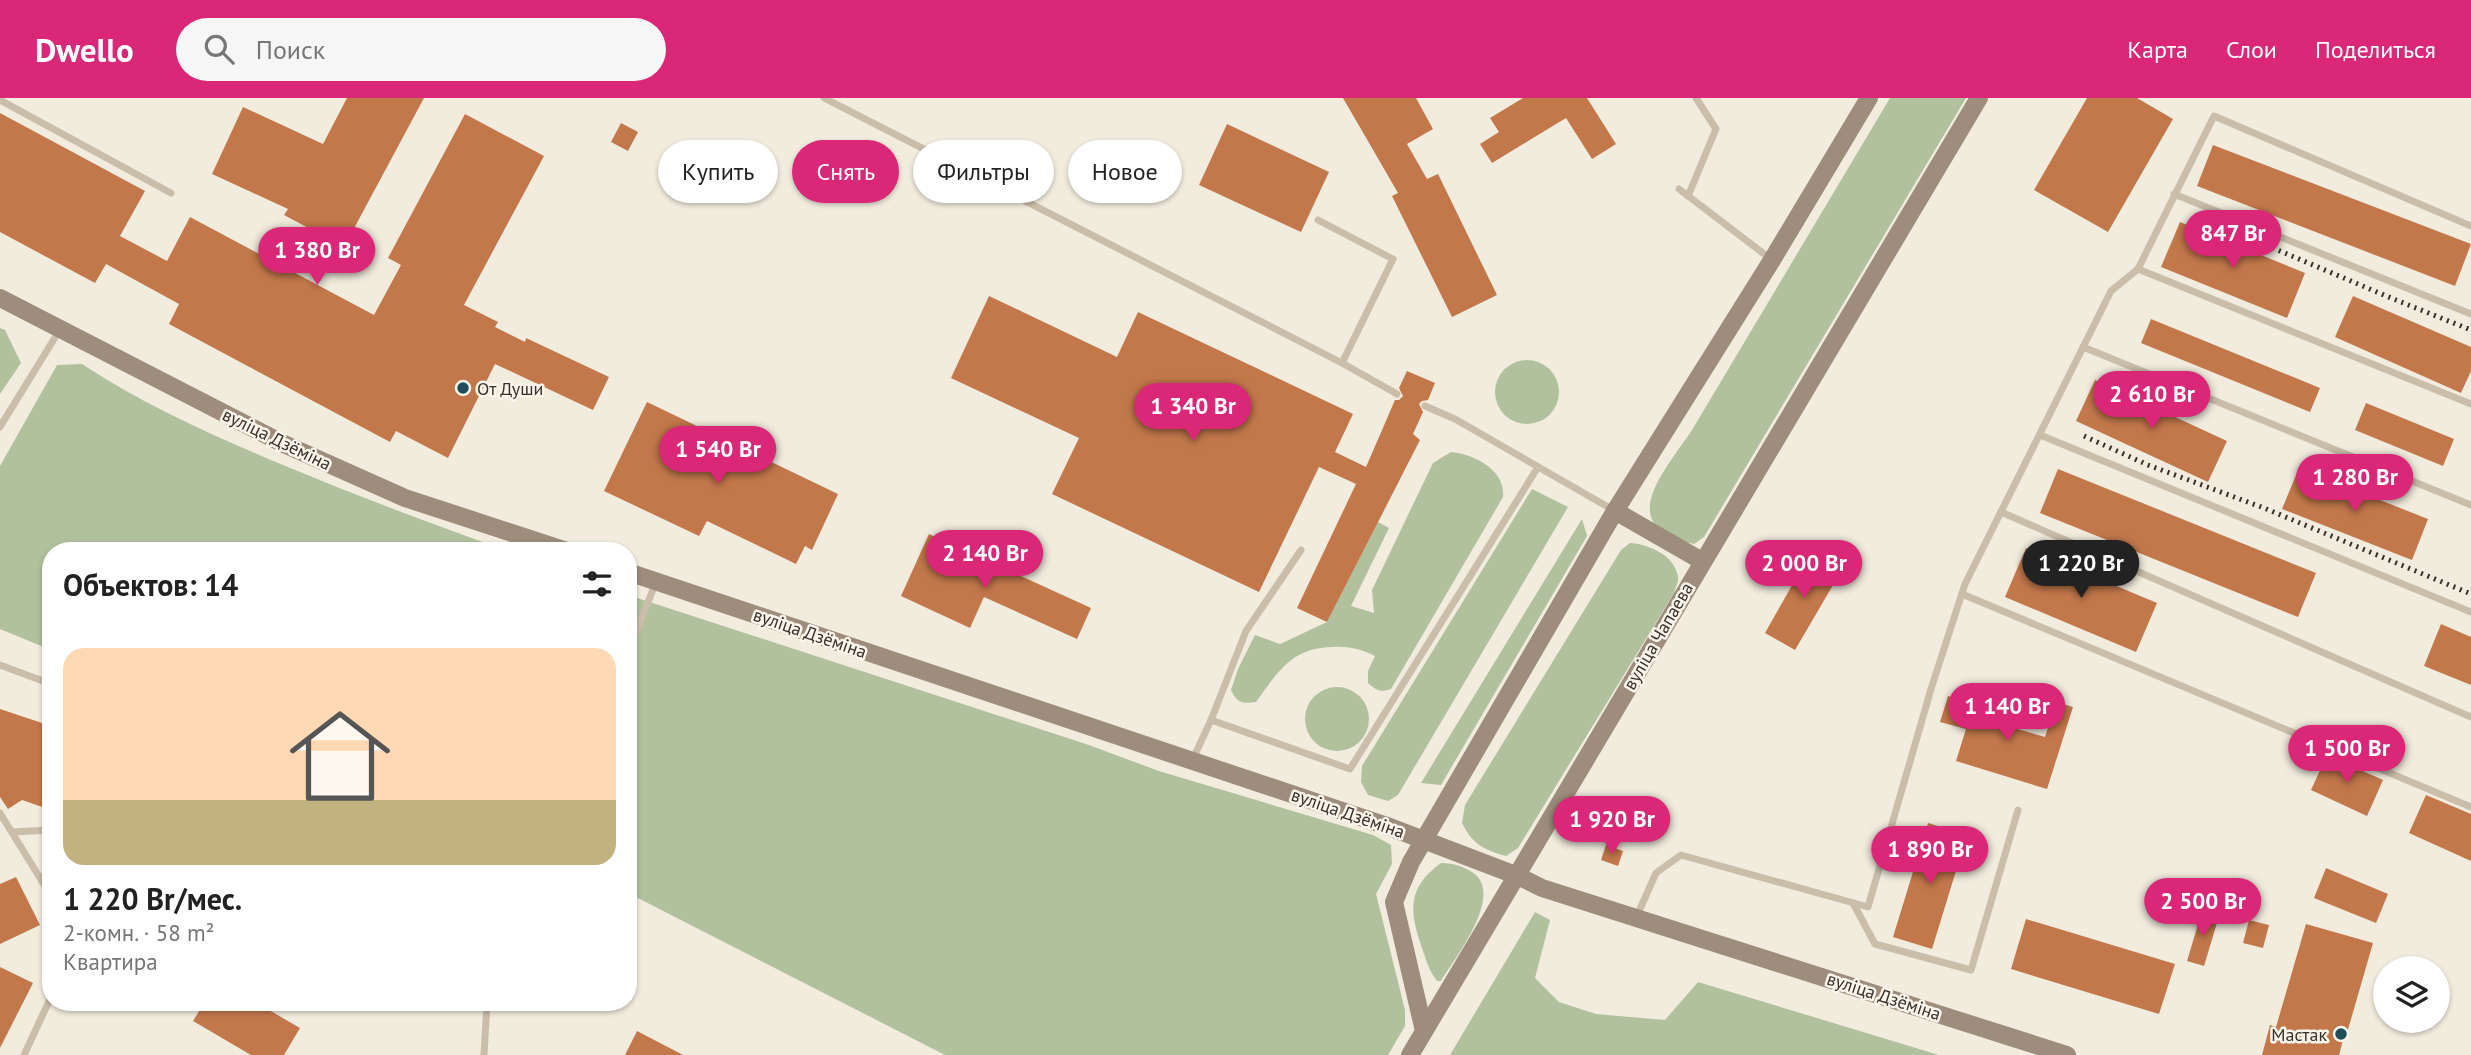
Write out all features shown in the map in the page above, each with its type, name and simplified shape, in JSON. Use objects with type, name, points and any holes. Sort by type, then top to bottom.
[{"type":"main road","points":[[1424,1031],[1394,902],[1411,862],[1615,512],[1772,260],[1868,98]]},
{"type":"main road","name":"вуліца Чапаева","points":[[1410,1055],[1979,98]]},
{"type":"main road","name":"вуліца Дзёміна","points":[[0,298],[59,331],[284,444],[405,498],[539,542]]},
{"type":"main road","points":[[1615,512],[1702,561]]},
{"type":"main road","name":"вуліца Дзёміна","points":[[637,575],[1424,839],[1542,888],[2067,1055]]},
{"type":"lane","points":[[824,98],[1342,363],[1397,394]]},
{"type":"lane","points":[[1688,196],[1716,129],[1696,98]]},
{"type":"lane","points":[[0,100],[171,193]]},
{"type":"lane","points":[[1635,919],[1656,873],[1681,855],[1868,907],[1931,689],[1962,594],[2111,291],[2138,269],[2214,116],[2471,226]]},
{"type":"lane","points":[[1679,190],[1772,260]]},
{"type":"lane","points":[[2174,194],[2471,314]]},
{"type":"lane","points":[[1318,220],[1393,258],[1342,363]]},
{"type":"lane","points":[[2138,269],[2471,404]]},
{"type":"lane","points":[[0,427],[59,331]]},
{"type":"lane","points":[[2083,347],[2471,505]]},
{"type":"lane","points":[[1425,406],[1455,419],[1615,512]]},
{"type":"lane","points":[[2040,435],[2471,612]]},
{"type":"lane","points":[[1211,720],[1350,769],[1538,467]]},
{"type":"lane","points":[[2001,512],[2471,717]]},
{"type":"lane","points":[[1192,761],[1246,631],[1301,550]]},
{"type":"lane","points":[[637,630],[656,581]]},
{"type":"lane","points":[[1962,594],[2471,807]]},
{"type":"lane","points":[[0,665],[42,681]]},
{"type":"lane","points":[[1853,903],[1875,944],[1971,970],[2018,810]]},
{"type":"lane","points":[[0,813],[42,881]]},
{"type":"lane","points":[[12,832],[42,830]]},
{"type":"lane","points":[[24,1055],[44,1011]]},
{"type":"lane","points":[[484,1055],[487,1011]]},
{"type":"green space","points":[[1890,98],[1966,98],[1704,537],[1694,544],[1669,536],[1655,525],[1650,512],[1652,496],[1659,480],[1692,430]]},
{"type":"green space","points":[[0,328],[5,330],[21,363],[0,394]]},
{"type":"green space","points":[[1527,360],[1539,362],[1550,369],[1557,380],[1557,404],[1550,415],[1539,422],[1527,424],[1515,422],[1504,415],[1497,404],[1495,392],[1497,380],[1504,369],[1515,362]]},
{"type":"green space","points":[[82,364],[155,406],[231,443],[367,499],[483,542],[42,542],[42,646],[0,629],[0,466],[57,365]]},
{"type":"green space","points":[[1451,452],[1469,456],[1494,471],[1503,487],[1503,497],[1391,689],[1378,690],[1368,683],[1368,671],[1375,656],[1354,649],[1332,647],[1318,648],[1296,657],[1279,672],[1256,702],[1244,703],[1235,698],[1231,690],[1255,635],[1280,644],[1327,622],[1378,522],[1389,528],[1351,606],[1374,613],[1372,590],[1433,463]]},
{"type":"green space","points":[[1532,489],[1568,507],[1398,795],[1388,801],[1368,795],[1361,782],[1362,766]]},
{"type":"green space","points":[[1582,519],[1587,536],[1441,785],[1421,783]]},
{"type":"green space","points":[[1630,543],[1652,548],[1672,563],[1678,579],[1674,593],[1518,848],[1506,856],[1491,851],[1475,841],[1462,823],[1465,805],[1621,550]]},
{"type":"green space","points":[[637,598],[1086,744],[1159,771],[1373,835],[1391,845],[1392,864],[1376,894],[1405,1010],[1405,1026],[1388,1055],[945,1055],[637,898]]},
{"type":"green space","points":[[1337,687],[1349,689],[1360,696],[1367,707],[1367,731],[1360,742],[1349,749],[1337,751],[1325,749],[1314,742],[1307,731],[1305,719],[1307,707],[1314,696],[1325,689]]},
{"type":"green space","points":[[1441,863],[1460,866],[1477,876],[1483,887],[1483,900],[1465,944],[1441,981],[1437,981],[1429,967],[1413,913],[1416,892],[1421,882]]},
{"type":"green space","points":[[1535,912],[1550,920],[1535,978],[1559,1002],[1596,1014],[1665,1020],[1698,982],[1939,1055],[1450,1055]]},
{"type":"building","points":[[347,98],[424,98],[344,247],[284,215],[288,209],[212,174],[243,107],[323,144]]},
{"type":"building","points":[[1343,98],[1416,98],[1433,129],[1407,144],[1427,179],[1438,174],[1497,295],[1452,317],[1392,196],[1398,193]]},
{"type":"building","points":[[1523,98],[1587,98],[1616,144],[1592,159],[1566,118],[1492,163],[1480,144],[1499,132],[1490,118]]},
{"type":"building","points":[[2087,98],[2137,98],[2173,119],[2108,232],[2034,190]]},
{"type":"building","points":[[0,113],[145,191],[120,236],[167,261],[190,217],[374,315],[401,265],[388,258],[465,114],[544,156],[464,305],[498,322],[495,327],[525,342],[526,338],[609,377],[593,410],[495,364],[448,458],[396,431],[390,442],[169,324],[179,304],[106,264],[95,283],[0,232]]},
{"type":"building","points":[[621,123],[638,132],[628,151],[611,142]]},
{"type":"building","points":[[1227,124],[1329,172],[1301,232],[1199,185]]},
{"type":"building","points":[[2213,145],[2471,244],[2455,286],[2197,186]]},
{"type":"building","points":[[2180,222],[2305,273],[2287,318],[2161,267]]},
{"type":"building","points":[[989,296],[1117,357],[1138,312],[1353,414],[1335,452],[1366,467],[1395,400],[1403,396],[1399,388],[1407,371],[1435,383],[1428,400],[1419,404],[1423,412],[1413,434],[1420,440],[1327,622],[1297,608],[1356,484],[1319,467],[1259,592],[1052,494],[1079,438],[951,378]]},
{"type":"building","points":[[2353,296],[2471,347],[2471,371],[2461,393],[2335,337]]},
{"type":"building","points":[[2151,319],[2320,388],[2310,412],[2141,343]]},
{"type":"building","points":[[2095,380],[2227,441],[2208,482],[2076,421]]},
{"type":"building","points":[[647,402],[838,494],[812,550],[805,546],[796,564],[707,521],[699,536],[604,491]]},
{"type":"building","points":[[2366,403],[2454,439],[2443,466],[2355,430]]},
{"type":"building","points":[[2299,468],[2428,519],[2412,560],[2282,509]]},
{"type":"building","points":[[2058,469],[2316,573],[2298,617],[2040,513]]},
{"type":"building","points":[[929,534],[1091,608],[1077,639],[984,597],[970,628],[901,596]]},
{"type":"building","points":[[2026,548],[2157,603],[2136,652],[2005,597]]},
{"type":"building","points":[[1812,550],[1843,568],[1795,650],[1765,633]]},
{"type":"building","points":[[2441,624],[2471,637],[2471,685],[2424,666]]},
{"type":"building","points":[[1948,696],[1994,710],[1990,721],[2045,737],[2056,702],[2073,707],[2047,789],[1956,761],[1966,729],[1940,722]]},
{"type":"building","points":[[0,709],[42,723],[42,807],[22,800],[8,809],[0,797]]},
{"type":"building","points":[[2327,755],[2383,780],[2367,816],[2311,790]]},
{"type":"building","points":[[2426,795],[2471,814],[2471,861],[2409,833]]},
{"type":"building","points":[[1928,823],[1967,835],[1932,949],[1893,937]]},
{"type":"building","points":[[1606,845],[1623,851],[1618,866],[1601,860]]},
{"type":"building","points":[[2326,868],[2388,894],[2376,923],[2314,898]]},
{"type":"building","points":[[16,877],[40,925],[0,944],[0,884]]},
{"type":"building","points":[[2202,911],[2219,916],[2204,966],[2187,961]]},
{"type":"building","points":[[2026,919],[2175,964],[2159,1014],[2011,969]]},
{"type":"building","points":[[2249,920],[2269,925],[2263,948],[2243,943]]},
{"type":"building","points":[[2306,924],[2373,943],[2345,1040],[2339,1055],[2262,1055],[2270,1025],[2276,1027]]},
{"type":"building","points":[[0,967],[33,983],[0,1048]]},
{"type":"building","points":[[199,1011],[271,1011],[300,1028],[284,1055],[251,1055],[193,1021]]},
{"type":"building","points":[[637,1031],[683,1055],[625,1055]]},
{"type":"railway","points":[[2195,215],[2471,330]]},
{"type":"railway","points":[[2084,436],[2148,465],[2264,508],[2471,594]]},
{"type":"place","name":"От Души","points":[[463,388]]},
{"type":"place","name":"Мастак","points":[[2341,1034]]}]
